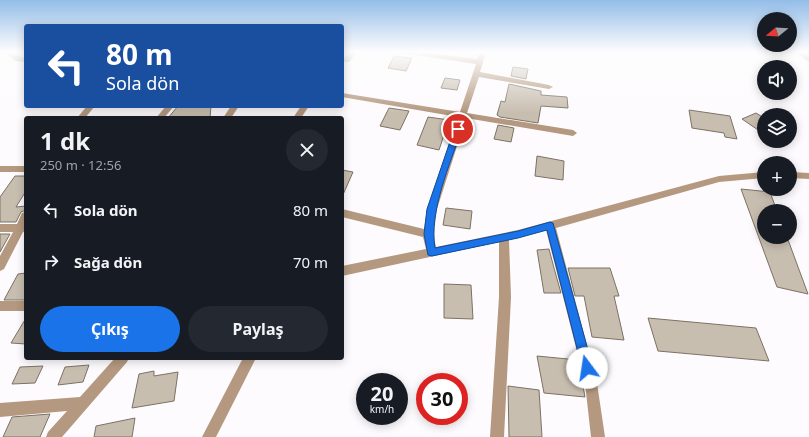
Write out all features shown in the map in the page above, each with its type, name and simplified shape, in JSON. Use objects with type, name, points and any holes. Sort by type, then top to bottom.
[{"type":"street","points":[[432,252],[428,234],[432,209],[476,74],[549,87]]},
{"type":"street","points":[[344,95],[462,116],[573,133]]},
{"type":"street","points":[[82,116],[89,108]]},
{"type":"street","points":[[162,116],[168,108]]},
{"type":"street","points":[[0,169],[24,169]]},
{"type":"street","points":[[797,175],[809,176]]},
{"type":"street","points":[[344,271],[550,226],[719,179],[757,176]]},
{"type":"street","points":[[344,213],[428,234]]},
{"type":"street","points":[[550,226],[591,383],[598,437]]},
{"type":"street","points":[[0,228],[23,228]]},
{"type":"street","points":[[0,266],[23,228]]},
{"type":"street","points":[[497,437],[504,297],[504,237]]},
{"type":"street","points":[[0,306],[24,306]]},
{"type":"street","points":[[53,437],[121,360]]},
{"type":"street","points":[[209,437],[249,360]]},
{"type":"street","points":[[0,410],[83,403]]},
{"type":"building","points":[[512,72],[527,72],[526,79],[511,76]]},
{"type":"building","points":[[445,78],[460,80],[457,90],[441,88]]},
{"type":"building","points":[[509,84],[541,91],[541,95],[567,97],[568,108],[541,106],[538,123],[500,117],[497,115],[501,101],[505,102]]},
{"type":"building","points":[[176,108],[211,108],[210,116],[170,116]]},
{"type":"building","points":[[389,108],[409,111],[400,130],[380,126]]},
{"type":"building","points":[[689,110],[730,116],[737,139],[725,137],[724,133],[692,128]]},
{"type":"building","points":[[757,114],[757,129],[742,119]]},
{"type":"building","points":[[428,117],[449,120],[439,150],[417,145]]},
{"type":"building","points":[[498,125],[514,128],[511,142],[494,139]]},
{"type":"building","points":[[537,156],[564,161],[563,180],[535,176]]},
{"type":"building","points":[[344,170],[353,172],[344,192]]},
{"type":"building","points":[[15,176],[24,176],[24,194],[16,207],[24,206],[24,211],[21,212],[16,222],[0,222],[0,197]]},
{"type":"building","points":[[741,189],[757,191],[757,196],[771,196],[774,204],[757,204],[757,233]]},
{"type":"building","points":[[446,208],[472,211],[470,229],[443,225]]},
{"type":"building","points":[[0,234],[10,234],[0,252]]},
{"type":"building","points":[[761,244],[790,244],[808,294],[777,287]]},
{"type":"building","points":[[549,249],[561,293],[544,293],[537,250]]},
{"type":"building","points":[[568,268],[610,268],[619,296],[614,296],[624,340],[592,337],[584,296],[575,296]]},
{"type":"building","points":[[24,273],[24,300],[4,300],[18,274]]},
{"type":"building","points":[[444,284],[471,285],[473,319],[444,318]]},
{"type":"building","points":[[648,318],[756,328],[769,361],[658,351]]},
{"type":"building","points":[[24,321],[24,344],[11,343]]},
{"type":"building","points":[[537,356],[578,360],[585,397],[544,393]]},
{"type":"building","points":[[89,365],[83,382],[58,385],[65,367]]},
{"type":"building","points":[[43,366],[35,383],[12,384],[20,367]]},
{"type":"building","points":[[154,371],[154,376],[178,372],[174,401],[132,408],[139,374]]},
{"type":"building","points":[[508,386],[539,390],[542,437],[509,437]]},
{"type":"building","points":[[50,414],[40,437],[3,437],[12,417]]},
{"type":"building","points":[[135,418],[132,437],[94,437],[96,426]]},
{"type":"route","points":[[458,129],[432,209],[428,234],[432,252],[550,226],[587,368]]}]
